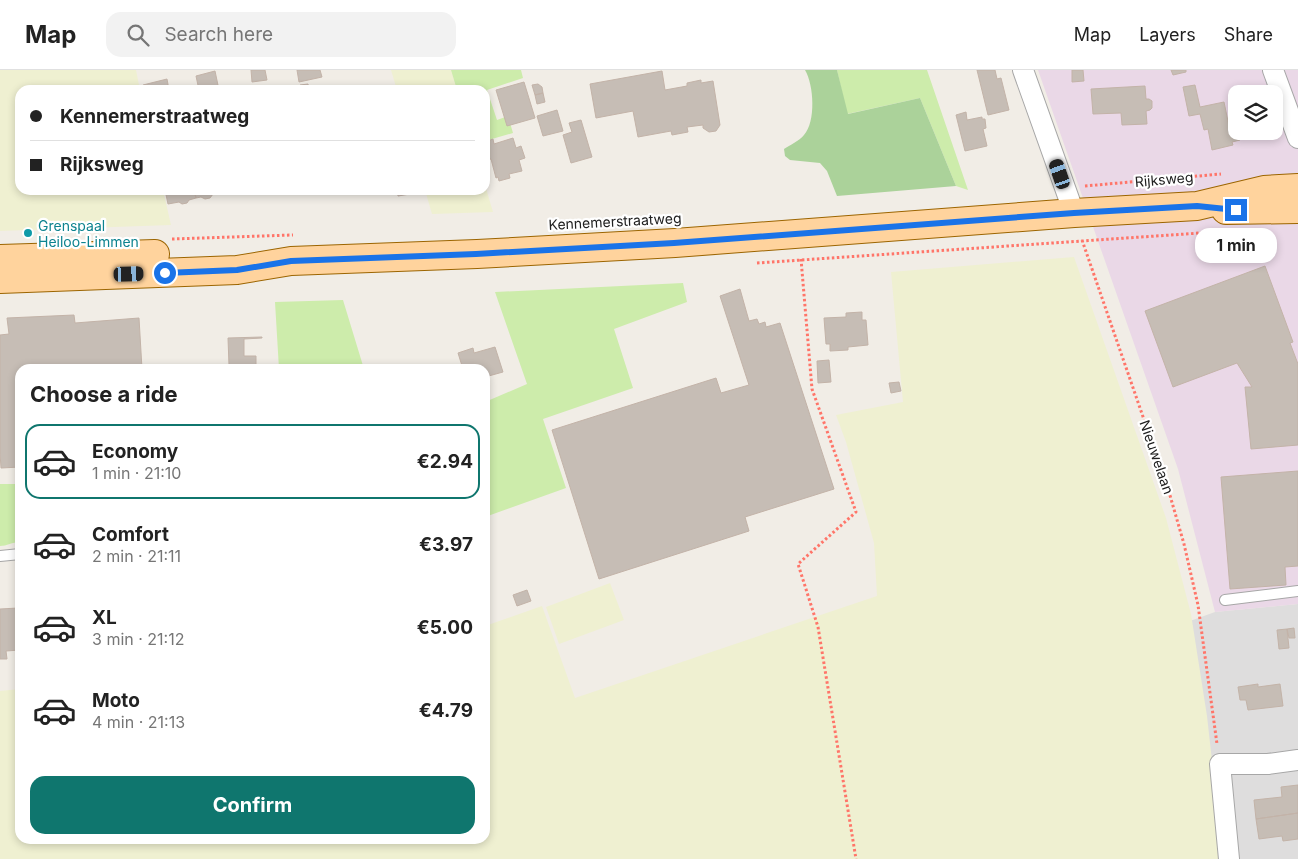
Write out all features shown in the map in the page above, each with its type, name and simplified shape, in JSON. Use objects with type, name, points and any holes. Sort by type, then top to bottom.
[{"type":"main road","name":"Rijksweg","points":[[1197,206],[1264,190],[1298,188]]},
{"type":"main road","name":"Rijksweg","points":[[1070,203],[1197,206],[1225,210],[1298,209]]},
{"type":"main road","name":"Kennemerstraatweg","points":[[0,279],[237,270],[291,261],[496,253],[674,243],[796,234],[1070,203]]},
{"type":"main road","name":"Kennemerstraatweg","points":[[0,259],[242,252],[291,261]]},
{"type":"street","points":[[1023,70],[1070,203]]},
{"type":"street","points":[[1273,70],[1298,138]]},
{"type":"street","points":[[1229,859],[1220,764],[1268,764],[1298,760]]},
{"type":"lane","points":[[0,556],[15,554]]},
{"type":"lane","points":[[1225,600],[1298,591]]},
{"type":"path","name":"Rijksweg","points":[[1070,203],[1085,186],[1223,174]]},
{"type":"path","name":"Nieuwelaan","points":[[1070,203],[1169,492],[1184,544],[1198,605],[1220,764]]},
{"type":"path","points":[[1082,241],[1222,232]]},
{"type":"path","points":[[796,234],[801,260],[812,389],[856,512],[798,564],[818,627],[856,859]]},
{"type":"path","points":[[163,239],[300,235]]},
{"type":"shaded area","points":[[1038,70],[1298,70],[1298,604],[1215,612],[1178,469]]},
{"type":"shaded area","points":[[1298,604],[1298,859],[1203,859],[1179,625],[1215,612]]},
{"type":"green space","points":[[0,70],[136,70],[139,85],[15,85],[15,195],[164,195],[171,225],[0,231]]},
{"type":"green space","points":[[391,70],[451,70],[456,85],[396,85]]},
{"type":"green space","points":[[451,70],[521,70],[523,78],[490,89],[490,85],[456,85]]},
{"type":"green space","points":[[805,70],[837,70],[848,114],[920,98],[956,186],[837,196],[827,171],[820,163],[790,160],[785,156],[784,149],[804,135],[808,129],[812,113],[812,94]]},
{"type":"green space","points":[[837,70],[927,70],[968,190],[956,186],[920,98],[847,114]]},
{"type":"green space","points":[[490,99],[497,120],[508,116],[513,133],[490,140]]},
{"type":"green space","points":[[426,195],[488,195],[493,212],[432,214]]},
{"type":"green space","points":[[1074,257],[1166,518],[1191,614],[1207,716],[1223,859],[0,859],[0,691],[15,690],[15,844],[490,844],[490,624],[542,606],[575,698],[877,596],[874,543],[846,442],[836,415],[903,402],[891,272]]},
{"type":"green space","points":[[683,283],[687,302],[614,329],[633,388],[543,419],[566,488],[490,515],[490,400],[527,384],[495,292]]},
{"type":"green space","points":[[343,300],[362,364],[279,364],[275,302]]},
{"type":"green space","points":[[0,484],[15,484],[15,543],[0,546]]},
{"type":"green space","points":[[610,583],[624,620],[559,644],[546,607]]},
{"type":"building","points":[[251,70],[265,70],[267,80],[252,82]]},
{"type":"building","points":[[297,70],[320,70],[322,77],[299,82]]},
{"type":"building","points":[[977,70],[995,70],[997,79],[1001,78],[1009,110],[988,115]]},
{"type":"building","points":[[1072,70],[1083,70],[1084,81],[1072,82]]},
{"type":"building","points":[[1171,70],[1186,70],[1186,72],[1173,75]]},
{"type":"building","points":[[215,71],[218,85],[198,85],[196,76]]},
{"type":"building","points":[[662,71],[665,90],[687,86],[687,83],[701,80],[701,83],[713,81],[720,125],[716,131],[709,132],[703,128],[703,125],[687,127],[688,132],[672,135],[671,131],[638,137],[633,111],[596,118],[590,84]]},
{"type":"building","points":[[167,79],[168,85],[143,85]]},
{"type":"building","points":[[524,82],[535,118],[507,126],[496,90]]},
{"type":"building","points":[[538,84],[542,87],[543,93],[535,95],[532,85]]},
{"type":"building","points":[[1195,85],[1200,107],[1224,102],[1228,121],[1228,140],[1240,140],[1232,142],[1233,145],[1212,150],[1208,129],[1204,130],[1200,114],[1189,116],[1183,87]]},
{"type":"building","points":[[1145,86],[1146,99],[1152,101],[1152,108],[1146,111],[1147,124],[1122,125],[1121,113],[1093,114],[1091,89]]},
{"type":"building","points":[[543,93],[545,102],[537,104],[535,95]]},
{"type":"building","points":[[557,110],[563,131],[543,136],[537,116]]},
{"type":"building","points":[[966,112],[967,120],[982,117],[982,119],[985,119],[986,128],[983,129],[987,146],[965,151],[956,115]]},
{"type":"building","points":[[581,120],[592,157],[571,163],[563,135],[572,132],[569,123]]},
{"type":"building","points":[[513,138],[516,148],[521,146],[525,158],[519,160],[522,171],[509,174],[510,178],[499,181],[498,177],[496,178],[490,159],[490,140],[493,139],[494,144]]},
{"type":"building","points":[[166,195],[195,195],[196,198],[189,200],[187,203],[168,204]]},
{"type":"building","points":[[195,195],[212,195],[210,198],[205,199],[201,197],[196,198]]},
{"type":"building","points":[[1265,266],[1293,342],[1290,343],[1298,364],[1298,445],[1251,449],[1245,387],[1252,387],[1237,363],[1173,387],[1145,311]]},
{"type":"building","points":[[740,289],[749,321],[757,319],[759,324],[765,322],[766,327],[780,323],[834,489],[745,517],[749,531],[599,579],[552,430],[716,378],[721,393],[749,385],[720,296]]},
{"type":"building","points":[[862,312],[862,320],[866,320],[868,345],[848,347],[848,350],[830,351],[830,344],[826,344],[824,318],[846,317],[846,313]]},
{"type":"building","points":[[74,315],[75,323],[139,318],[142,364],[15,364],[15,467],[1,468],[0,335],[9,334],[7,318]]},
{"type":"building","points":[[262,337],[244,339],[244,356],[256,356],[256,364],[229,364],[228,338]]},
{"type":"building","points":[[495,347],[503,372],[490,376],[490,364],[461,364],[458,353],[473,348],[474,353]]},
{"type":"building","points":[[829,360],[831,382],[818,383],[817,361]]},
{"type":"building","points":[[899,382],[901,391],[891,393],[889,383]]},
{"type":"building","points":[[1298,471],[1298,566],[1285,567],[1286,585],[1230,589],[1221,477]]},
{"type":"building","points":[[527,590],[531,601],[517,606],[513,595]]},
{"type":"building","points":[[15,608],[15,650],[6,651],[7,659],[0,659],[0,609]]},
{"type":"building","points":[[1294,628],[1295,638],[1289,638],[1287,629]]},
{"type":"building","points":[[1287,629],[1289,648],[1279,649],[1277,630]]},
{"type":"building","points":[[1258,684],[1258,687],[1280,684],[1283,706],[1248,710],[1246,700],[1240,700],[1238,687]]},
{"type":"building","points":[[1298,785],[1298,813],[1256,819],[1254,800],[1282,797],[1281,787]]},
{"type":"building","points":[[1298,813],[1298,839],[1283,841],[1282,836],[1259,839],[1256,819]]},
{"type":"place","name":"Grenspaal Heiloo-Limmen","points":[[28,233]]},
{"type":"route","points":[[165,273],[237,270],[291,261],[476,254],[674,243],[1074,213],[1197,206],[1236,210]]}]
